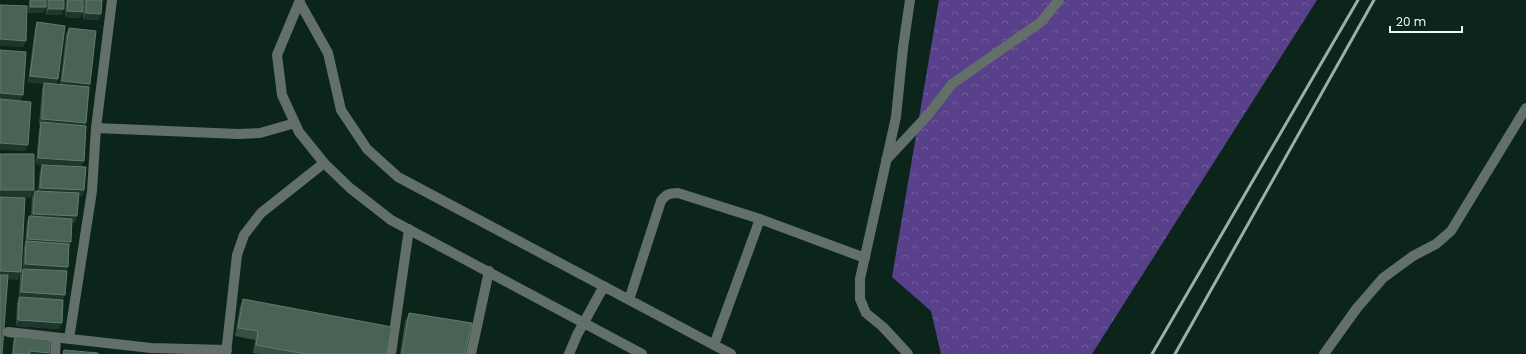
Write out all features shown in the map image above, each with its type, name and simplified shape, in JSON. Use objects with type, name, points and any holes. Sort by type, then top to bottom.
[{"type":"street","points":[[70,338],[92,191],[96,128],[112,0]]},
{"type":"street","points":[[908,354],[883,327],[866,313],[860,299],[860,279],[896,117],[903,48],[910,0]]},
{"type":"street","points":[[886,160],[928,115],[952,84],[1041,22],[1059,0]]},
{"type":"street","points":[[300,1],[277,55],[282,95],[299,132],[324,163],[350,188],[391,220],[642,354]]},
{"type":"street","points":[[300,1],[328,53],[341,110],[366,149],[398,177],[731,354]]},
{"type":"street","points":[[1324,354],[1357,308],[1383,278],[1413,256],[1436,244],[1451,231],[1526,108]]},
{"type":"street","points":[[96,128],[238,134],[260,133],[295,123]]},
{"type":"street","points":[[8,332],[56,338],[70,338],[151,351],[227,352],[237,255],[244,235],[261,212],[324,163]]},
{"type":"street","points":[[629,300],[661,201],[664,196],[670,193],[678,193],[760,219],[865,258]]},
{"type":"street","points":[[714,345],[760,219]]},
{"type":"street","points":[[391,354],[409,229]]},
{"type":"street","points":[[471,354],[489,271]]},
{"type":"street","points":[[569,354],[604,286]]},
{"type":"street","points":[[55,354],[56,338]]},
{"type":"green space","points":[[939,0],[1317,0],[1092,354],[941,354],[931,311],[892,277]]},
{"type":"building","points":[[31,0],[46,0],[46,7],[30,7]]},
{"type":"building","points":[[49,0],[64,0],[64,9],[49,9]]},
{"type":"building","points":[[68,0],[83,0],[83,12],[67,11]]},
{"type":"building","points":[[86,0],[102,0],[101,14],[86,13]]},
{"type":"building","points":[[0,5],[27,6],[26,41],[0,39]]},
{"type":"building","points":[[37,22],[65,26],[58,79],[30,76]]},
{"type":"building","points":[[69,28],[96,31],[90,84],[62,81]]},
{"type":"building","points":[[0,50],[26,52],[23,95],[0,93]]},
{"type":"building","points":[[44,83],[89,87],[86,123],[42,119]]},
{"type":"building","points":[[0,99],[31,102],[28,145],[0,143]]},
{"type":"building","points":[[41,122],[86,126],[84,161],[38,158]]},
{"type":"building","points":[[0,154],[34,154],[34,190],[0,190]]},
{"type":"building","points":[[42,165],[86,167],[84,190],[40,188]]},
{"type":"building","points":[[35,191],[79,193],[77,216],[33,214]]},
{"type":"building","points":[[0,197],[25,198],[21,272],[0,271]]},
{"type":"building","points":[[29,216],[72,219],[71,242],[27,239]]},
{"type":"building","points":[[26,241],[69,244],[68,267],[25,264]]},
{"type":"building","points":[[23,269],[67,271],[65,295],[21,292]]},
{"type":"building","points":[[0,275],[8,275],[2,354],[0,354]]},
{"type":"building","points":[[19,297],[63,300],[62,323],[18,320]]},
{"type":"building","points":[[243,299],[392,327],[387,354],[306,354],[256,345],[258,331],[238,328]]},
{"type":"building","points":[[409,313],[472,323],[465,354],[402,354]]},
{"type":"building","points":[[15,336],[50,340],[49,353],[30,351],[30,354],[13,354]]},
{"type":"building","points":[[64,350],[98,353],[98,354],[63,354]]},
{"type":"railway","points":[[1152,354],[1358,0]]},
{"type":"railway","points":[[1175,354],[1374,0]]}]
